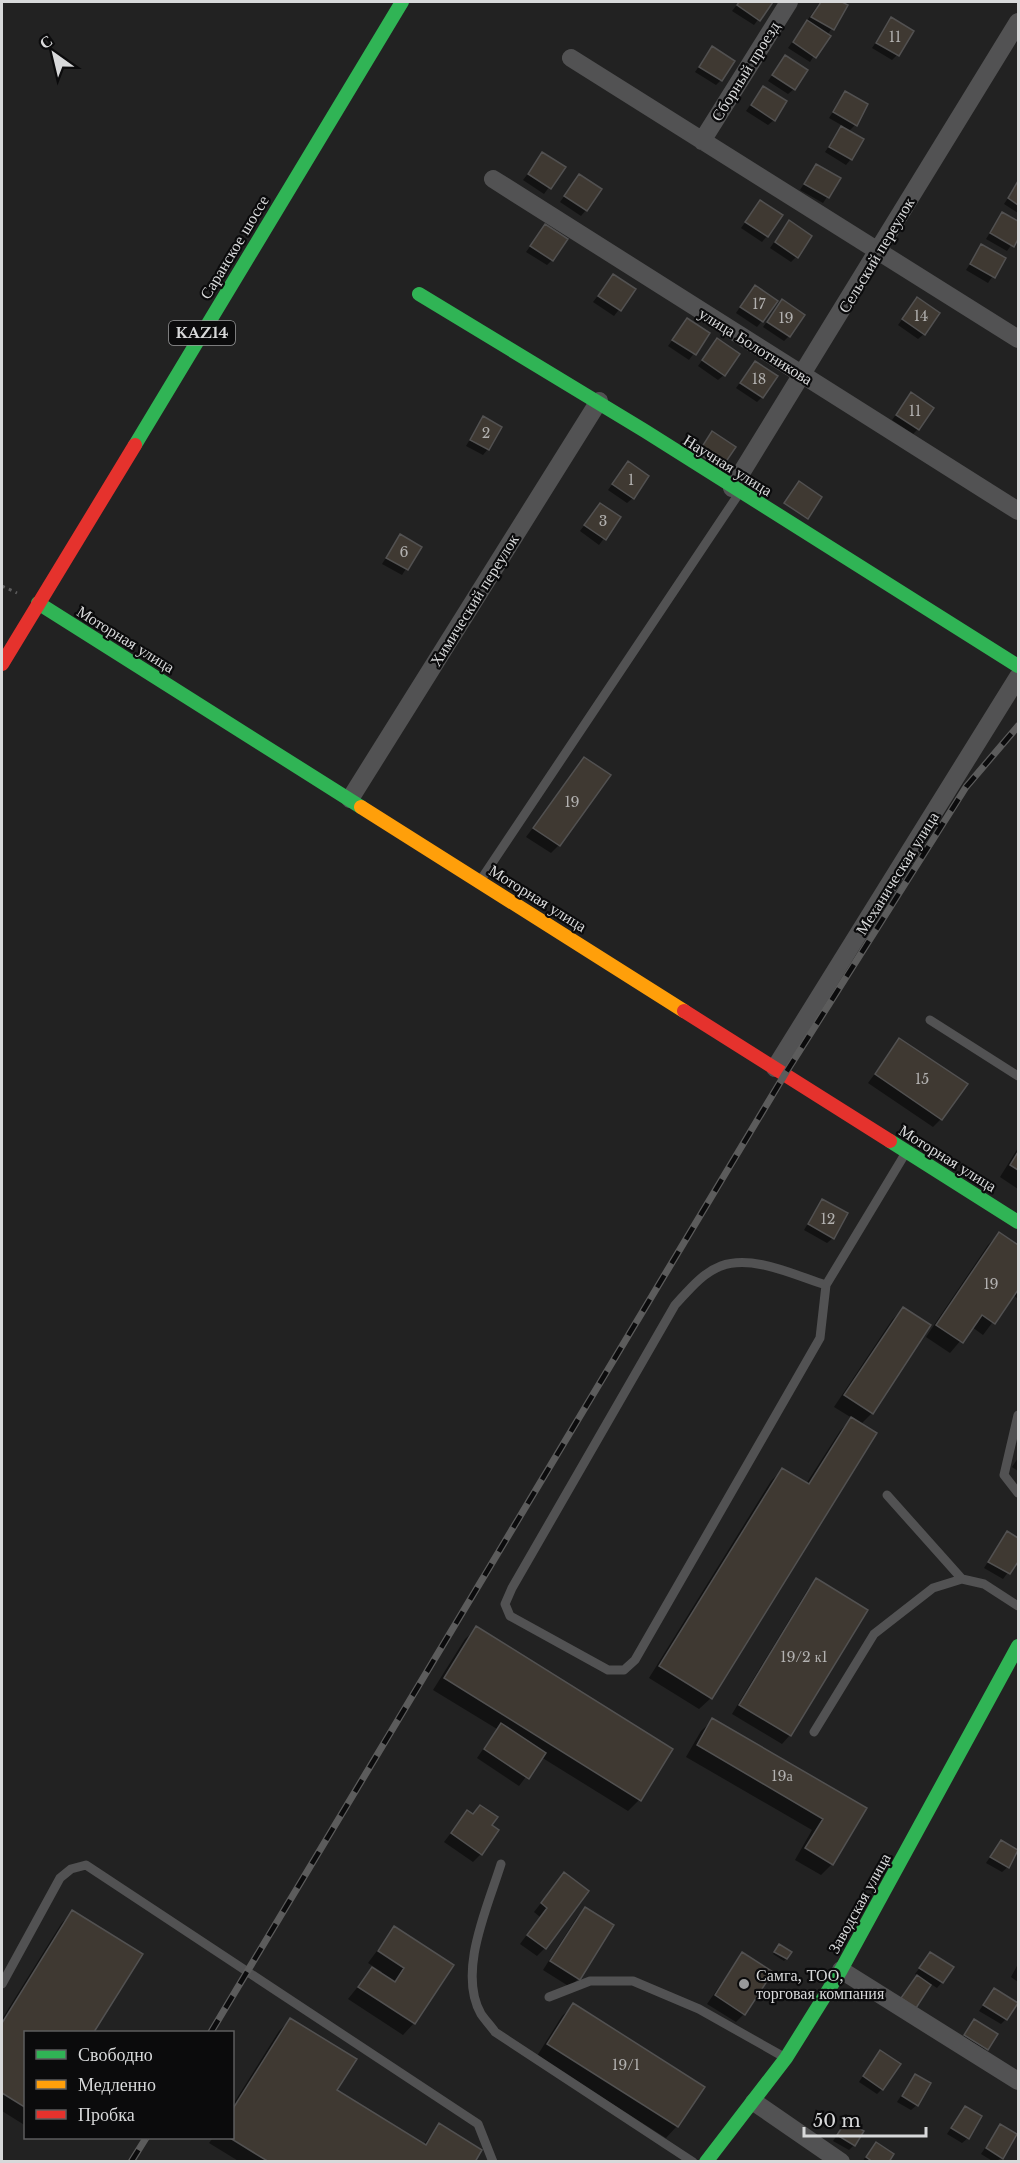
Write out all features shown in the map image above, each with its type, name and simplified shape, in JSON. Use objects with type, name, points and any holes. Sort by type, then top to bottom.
[{"type":"main road","name":"Саранское шоссе","points":[[2,664],[402,2]]},
{"type":"main road","name":"Научная улица","points":[[419,294],[599,401],[736,490],[1018,666]]},
{"type":"main road","name":"Моторная улица","points":[[38,603],[1018,1222]]},
{"type":"main road","name":"Заводская улица","points":[[706,2162],[786,2058],[841,1970],[1018,1646]]},
{"type":"street","name":"Сборный проезд","points":[[702,141],[789,2]]},
{"type":"street","name":"Сельский переулок","points":[[736,490],[879,249],[1018,22]]},
{"type":"street","points":[[571,58],[879,249],[1018,339]]},
{"type":"street","name":"улица Болотникова","points":[[493,179],[1018,511]]},
{"type":"street","name":"Химический переулок","points":[[350,799],[599,401]]},
{"type":"street","name":"Механическая улица","points":[[775,1068],[1018,677]]},
{"type":"street","points":[[841,1970],[1018,2079]]},
{"type":"street","points":[[754,2102],[841,2162]]},
{"type":"lane","points":[[480,881],[736,490]]},
{"type":"lane","points":[[930,1020],[1018,1076]]},
{"type":"lane","points":[[826,1285],[776,1269],[744,1263],[721,1266],[697,1281],[675,1305],[512,1588],[505,1604],[510,1616],[608,1670],[624,1670],[635,1659],[820,1338],[826,1285],[906,1152]]},
{"type":"lane","points":[[1018,1415],[1004,1475],[1018,1493]]},
{"type":"lane","points":[[887,1495],[962,1580]]},
{"type":"lane","points":[[814,1732],[874,1634],[933,1588],[962,1580],[984,1584],[1018,1606]]},
{"type":"lane","points":[[501,1864],[473,1954],[473,1989],[480,2013],[495,2032],[693,2162]]},
{"type":"lane","points":[[2,1984],[60,1878],[71,1869],[86,1865],[478,2124],[493,2162]]},
{"type":"lane","points":[[549,1997],[590,1981],[633,1981],[699,2009],[786,2058]]},
{"type":"building","points":[[739,2],[773,2],[760,21],[737,5]]},
{"type":"building","points":[[821,2],[842,2],[848,5],[834,30],[811,17]]},
{"type":"building","points":[[891,17],[914,31],[899,56],[876,43]]},
{"type":"building","points":[[807,20],[831,36],[816,58],[793,42]]},
{"type":"building","points":[[712,46],[735,61],[722,81],[699,67]]},
{"type":"building","points":[[785,55],[808,70],[795,90],[772,75]]},
{"type":"building","points":[[763,86],[787,101],[775,121],[751,105]]},
{"type":"building","points":[[845,91],[868,104],[857,126],[833,112]]},
{"type":"building","points":[[841,126],[864,139],[852,160],[829,147]]},
{"type":"building","points":[[542,152],[566,167],[551,189],[528,174]]},
{"type":"building","points":[[816,164],[841,178],[829,198],[804,184]]},
{"type":"building","points":[[579,174],[602,189],[587,211],[564,196]]},
{"type":"building","points":[[1018,181],[1018,205],[1008,198]]},
{"type":"building","points":[[760,200],[783,215],[768,237],[745,222]]},
{"type":"building","points":[[1002,212],[1018,221],[1018,239],[1014,247],[990,233]]},
{"type":"building","points":[[789,220],[812,236],[798,258],[775,242]]},
{"type":"building","points":[[545,224],[568,239],[553,261],[530,246]]},
{"type":"building","points":[[981,244],[1006,258],[995,278],[970,264]]},
{"type":"building","points":[[613,274],[636,289],[621,311],[598,296]]},
{"type":"building","points":[[755,285],[778,301],[763,322],[740,307]]},
{"type":"building","points":[[917,297],[940,313],[925,335],[902,319]]},
{"type":"building","points":[[782,299],[805,315],[790,337],[767,322]]},
{"type":"building","points":[[687,318],[710,333],[696,355],[672,340]]},
{"type":"building","points":[[717,338],[740,354],[725,376],[702,360]]},
{"type":"building","points":[[755,361],[778,376],[763,398],[740,383]]},
{"type":"building","points":[[911,392],[934,408],[919,430],[896,415]]},
{"type":"building","points":[[483,416],[502,427],[489,450],[470,440]]},
{"type":"building","points":[[712,431],[736,447],[721,469],[698,453]]},
{"type":"building","points":[[628,461],[649,476],[634,499],[612,484]]},
{"type":"building","points":[[799,481],[822,497],[808,519],[784,503]]},
{"type":"building","points":[[600,503],[621,517],[606,540],[584,525]]},
{"type":"building","points":[[400,534],[422,547],[408,570],[386,558]]},
{"type":"building","points":[[584,757],[611,775],[560,846],[533,828]]},
{"type":"building","points":[[899,1038],[968,1084],[942,1120],[875,1074]]},
{"type":"building","points":[[1018,1152],[1018,1170],[1010,1165]]},
{"type":"building","points":[[822,1199],[848,1213],[834,1239],[808,1224]]},
{"type":"building","points":[[999,1232],[1018,1245],[1018,1290],[995,1324],[982,1315],[963,1343],[936,1325]]},
{"type":"building","points":[[903,1307],[931,1325],[873,1414],[844,1395]]},
{"type":"building","points":[[851,1417],[877,1433],[712,1699],[659,1666],[782,1468],[809,1484]]},
{"type":"building","points":[[1007,1531],[1018,1538],[1018,1562],[1010,1574],[988,1562]]},
{"type":"building","points":[[816,1578],[868,1610],[791,1736],[739,1705]]},
{"type":"building","points":[[476,1626],[673,1749],[641,1801],[444,1678]]},
{"type":"building","points":[[712,1718],[867,1808],[833,1865],[805,1848],[823,1819],[697,1745]]},
{"type":"building","points":[[501,1723],[546,1753],[529,1779],[484,1749]]},
{"type":"building","points":[[480,1805],[498,1817],[492,1825],[499,1830],[482,1855],[451,1833],[467,1810],[473,1814]]},
{"type":"building","points":[[1001,1840],[1018,1850],[1009,1868],[990,1857]]},
{"type":"building","points":[[564,1872],[589,1891],[546,1949],[527,1935],[547,1908],[541,1903]]},
{"type":"building","points":[[585,1907],[614,1925],[580,1980],[550,1961]]},
{"type":"building","points":[[72,1910],[143,1954],[95,2031],[24,2031],[24,2107],[2,2093],[2,2023]]},
{"type":"building","points":[[394,1926],[454,1965],[415,2024],[358,1987],[372,1967],[395,1982],[404,1968],[378,1951]]},
{"type":"building","points":[[779,1944],[792,1952],[787,1959],[774,1952]]},
{"type":"building","name":"Самга, ТОО, торговая компания","points":[[742,1952],[773,1972],[745,2015],[715,1995]]},
{"type":"building","points":[[930,1952],[954,1967],[943,1983],[919,1968]]},
{"type":"building","points":[[917,1975],[931,1985],[916,2008],[901,1998]]},
{"type":"building","points":[[994,1988],[1018,2003],[1007,2020],[983,2005]]},
{"type":"building","points":[[573,2003],[705,2087],[678,2127],[547,2044]]},
{"type":"building","points":[[290,2018],[357,2059],[337,2090],[426,2145],[439,2123],[482,2150],[475,2162],[269,2162],[232,2139],[234,2139],[234,2107]]},
{"type":"building","points":[[974,2019],[998,2034],[988,2050],[964,2035]]},
{"type":"building","points":[[880,2050],[901,2064],[883,2090],[863,2076]]},
{"type":"building","points":[[915,2074],[931,2083],[918,2106],[902,2096]]},
{"type":"building","points":[[965,2106],[982,2116],[969,2139],[951,2128]]},
{"type":"building","points":[[846,2121],[864,2131],[855,2146],[837,2135]]},
{"type":"building","points":[[1000,2124],[1017,2134],[1003,2159],[986,2148]]},
{"type":"building","points":[[876,2142],[894,2154],[889,2162],[873,2162],[866,2157]]},
{"type":"railway","points":[[212,2031],[785,1074],[966,787],[1018,726]]},
{"type":"railway","points":[[131,2162],[145,2139]]},
{"type":"traffic: fast","points":[[135,445],[402,2]]},
{"type":"traffic: fast","points":[[419,294],[645,431],[1018,666]]},
{"type":"traffic: fast","points":[[38,603],[361,807]]},
{"type":"traffic: fast","points":[[890,1141],[1018,1222]]},
{"type":"traffic: fast","points":[[706,2162],[786,2058],[841,1970],[1018,1646]]},
{"type":"traffic: slow","points":[[361,807],[684,1011]]},
{"type":"traffic: jam","points":[[2,664],[135,445]]},
{"type":"traffic: jam","points":[[684,1011],[890,1141]]},
{"type":"place","name":"Самга, ТОО, торговая компания","points":[[744,1984]]}]
